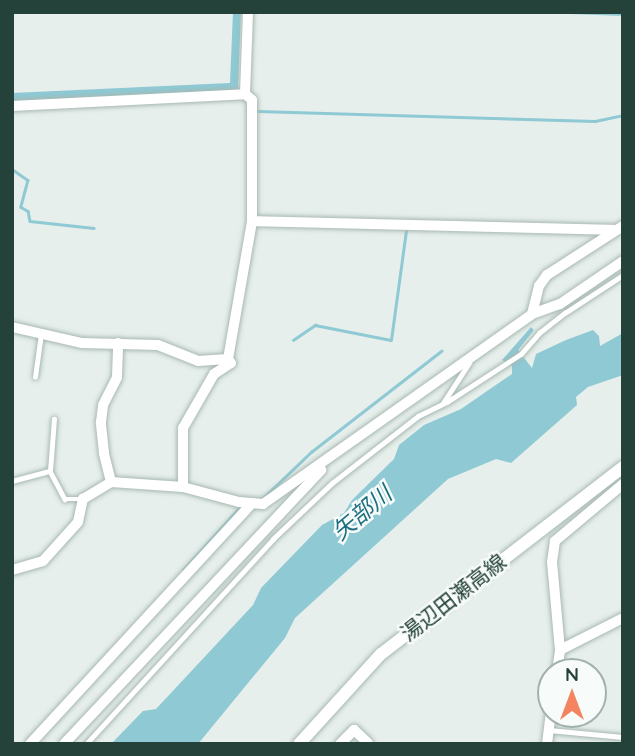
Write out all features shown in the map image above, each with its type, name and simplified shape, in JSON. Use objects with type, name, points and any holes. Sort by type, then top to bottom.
[{"type":"main road","name":"湯辺田瀬高線","points":[[299,744],[381,654],[623,467]]},
{"type":"street","points":[[245,94],[248,12]]},
{"type":"street","points":[[12,106],[245,94],[252,100],[252,221],[228,359],[231,363],[214,374],[183,428],[183,487]]},
{"type":"street","points":[[252,221],[619,228]]},
{"type":"street","points":[[532,314],[539,286],[547,275],[619,228]]},
{"type":"street","points":[[12,570],[43,561],[78,522],[83,499],[111,482],[183,487],[263,504],[328,461],[532,314],[560,304],[623,261]]},
{"type":"street","points":[[12,327],[82,343],[158,345],[198,361],[228,359]]},
{"type":"street","points":[[111,482],[101,422],[103,405],[117,377],[118,343]]},
{"type":"street","points":[[64,744],[328,461]]},
{"type":"street","points":[[559,658],[552,562],[555,541],[623,484]]},
{"type":"street","points":[[30,744],[252,503]]},
{"type":"street","points":[[560,650],[623,618]]},
{"type":"street","points":[[340,744],[354,730],[368,743]]},
{"type":"street","points":[[547,744],[549,730]]},
{"type":"lane","points":[[86,744],[274,539],[332,482],[418,416],[507,364],[521,354],[539,333],[565,313],[623,275]]},
{"type":"lane","points":[[35,377],[41,334]]},
{"type":"lane","points":[[442,404],[475,353]]},
{"type":"lane","points":[[54,419],[50,471],[65,499],[83,499]]},
{"type":"lane","points":[[12,481],[50,471]]},
{"type":"lane","points":[[549,730],[623,737]]},
{"type":"water","points":[[233,12],[241,12],[238,90],[12,101],[12,93],[230,83]]},
{"type":"water","name":"矢部川","points":[[531,327],[534,330],[518,350],[532,368],[536,354],[566,340],[593,330],[599,336],[600,346],[623,333],[623,375],[588,387],[576,397],[577,405],[511,463],[496,459],[448,479],[295,618],[285,638],[198,744],[111,744],[143,711],[156,709],[253,605],[261,588],[322,525],[344,513],[352,500],[394,459],[399,445],[424,425],[461,409],[512,374],[512,366],[502,360]]},
{"type":"waterway","points":[[570,12],[623,14]]},
{"type":"waterway","points":[[258,111],[595,121],[623,115]]},
{"type":"waterway","points":[[12,169],[28,180],[21,207],[28,211],[30,221],[94,228]]},
{"type":"waterway","points":[[293,340],[315,325],[391,340],[406,230]]},
{"type":"waterway","points":[[262,499],[311,452],[441,351]]},
{"type":"waterway","points":[[183,570],[239,508]]}]
